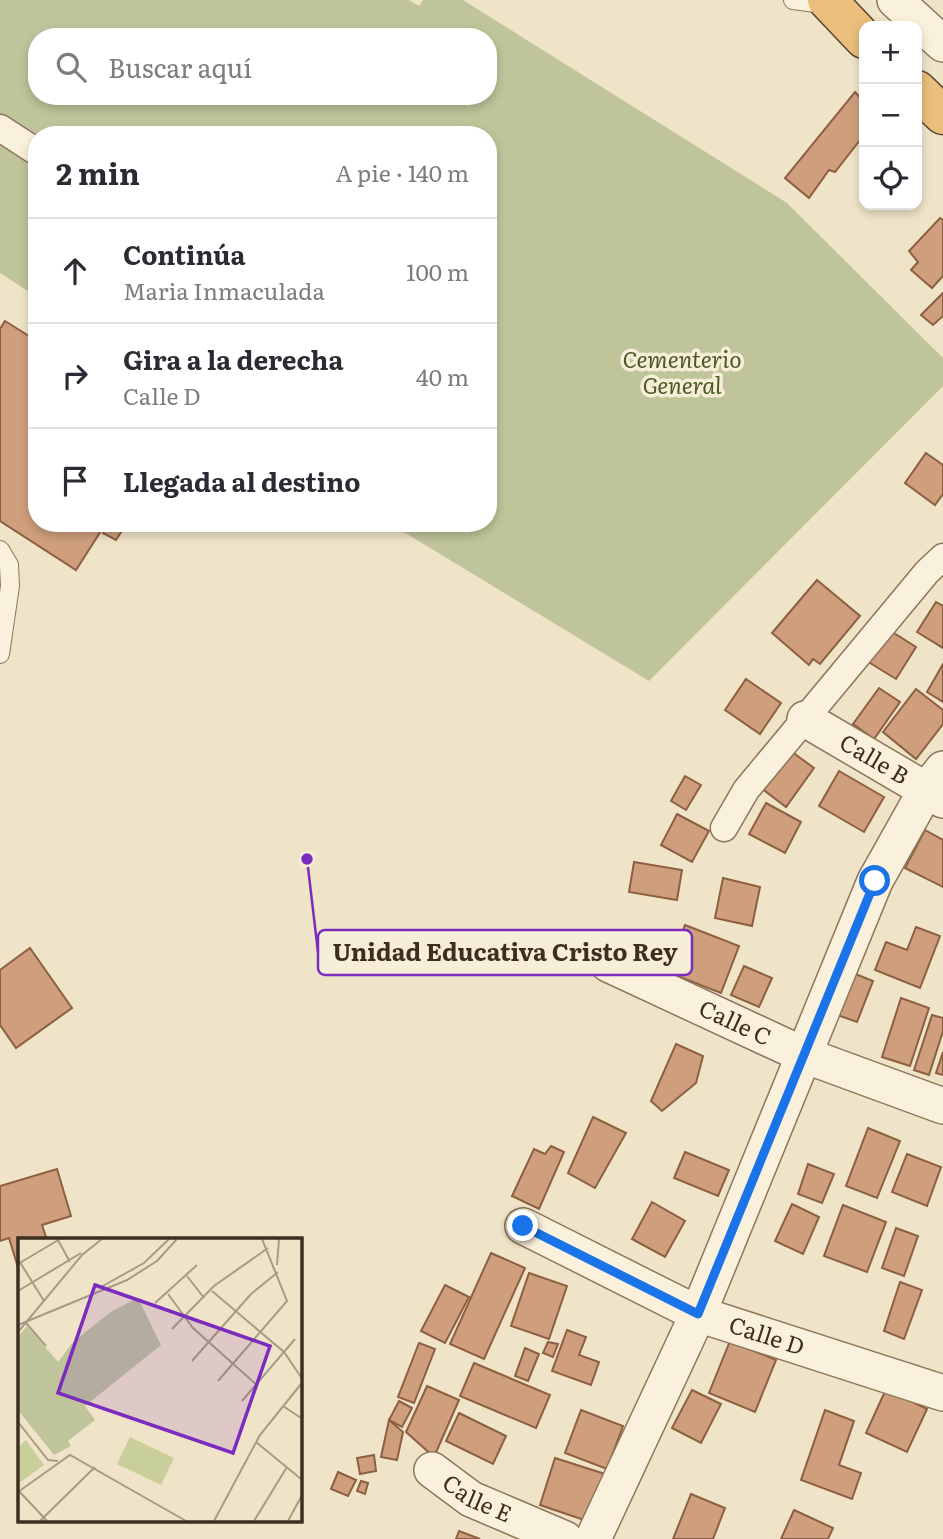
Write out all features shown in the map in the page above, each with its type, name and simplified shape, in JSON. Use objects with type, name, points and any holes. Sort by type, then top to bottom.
[{"type":"highway","points":[[829,2],[859,34]]},
{"type":"highway","points":[[922,95],[943,115]]},
{"type":"street","points":[[895,0],[943,44]]},
{"type":"street","points":[[0,128],[28,146]]},
{"type":"street","points":[[724,828],[747,790],[927,572],[943,557]]},
{"type":"street","name":"Calle B","points":[[805,719],[937,787]]},
{"type":"street","points":[[593,1539],[698,1314],[875,881],[937,787]]},
{"type":"street","name":"Calle C","points":[[608,964],[804,1055],[943,1106]]},
{"type":"street","name":"Calle D","points":[[523,1226],[698,1314],[943,1393]]},
{"type":"street","name":"Calle E","points":[[432,1470],[471,1499],[565,1539]]},
{"type":"lane","points":[[793,0],[829,2]]},
{"type":"lane","points":[[0,550],[9,565],[10,586],[0,654]]},
{"type":"green space","name":"Cementerio General","points":[[0,0],[409,0],[419,6],[423,0],[463,0],[787,203],[943,358],[943,386],[649,681],[404,532],[497,532],[497,126],[28,126],[28,291],[0,273]]},
{"type":"building","points":[[855,92],[859,96],[859,141],[835,172],[829,170],[809,198],[785,178]]},
{"type":"building","points":[[940,218],[943,220],[943,276],[932,288],[911,270],[918,262],[909,251]]},
{"type":"building","points":[[943,293],[943,316],[933,325],[921,315]]},
{"type":"building","points":[[5,321],[28,335],[28,532],[100,532],[76,570],[0,521],[0,329]]},
{"type":"building","points":[[926,453],[943,465],[943,494],[935,505],[905,483]]},
{"type":"building","points":[[104,532],[121,532],[116,540]]},
{"type":"building","points":[[817,580],[860,616],[820,664],[813,659],[809,665],[772,633]]},
{"type":"building","points":[[936,602],[943,606],[943,648],[917,632]]},
{"type":"building","points":[[883,626],[916,647],[896,679],[862,658]]},
{"type":"building","points":[[943,664],[943,702],[927,692]]},
{"type":"building","points":[[746,679],[781,703],[760,734],[725,710]]},
{"type":"building","points":[[879,688],[900,702],[874,739],[853,724]]},
{"type":"building","points":[[916,689],[943,710],[943,724],[916,759],[883,732]]},
{"type":"building","points":[[788,749],[814,768],[786,807],[761,788]]},
{"type":"building","points":[[839,771],[884,797],[864,832],[819,806]]},
{"type":"building","points":[[685,776],[701,785],[686,810],[671,801]]},
{"type":"building","points":[[766,803],[801,822],[785,853],[749,834]]},
{"type":"building","points":[[677,814],[709,831],[692,862],[661,845]]},
{"type":"building","points":[[925,830],[943,840],[943,887],[905,868]]},
{"type":"building","points":[[634,862],[682,870],[677,900],[629,892]]},
{"type":"building","points":[[723,878],[760,887],[752,926],[715,918]]},
{"type":"building","points":[[685,925],[739,946],[721,993],[667,972]]},
{"type":"building","points":[[916,927],[940,936],[920,988],[875,970],[886,942],[907,950]]},
{"type":"building","points":[[30,948],[72,1008],[16,1048],[0,1025],[0,970]]},
{"type":"building","points":[[744,966],[772,978],[759,1007],[731,995]]},
{"type":"building","points":[[848,971],[873,981],[857,1022],[832,1013]]},
{"type":"building","points":[[901,998],[929,1008],[910,1066],[882,1057]]},
{"type":"building","points":[[932,1015],[943,1018],[943,1031],[929,1075],[914,1070]]},
{"type":"building","points":[[676,1044],[703,1056],[696,1083],[662,1111],[651,1101]]},
{"type":"building","points":[[943,1052],[943,1075],[936,1073]]},
{"type":"building","points":[[593,1117],[626,1133],[595,1188],[568,1173]]},
{"type":"building","points":[[868,1128],[900,1141],[877,1198],[846,1186]]},
{"type":"building","points":[[551,1146],[564,1152],[539,1209],[512,1196],[534,1149],[545,1154]]},
{"type":"building","points":[[685,1152],[729,1170],[718,1196],[674,1178]]},
{"type":"building","points":[[907,1154],[941,1167],[927,1206],[892,1192]]},
{"type":"building","points":[[808,1164],[834,1174],[822,1203],[798,1194]]},
{"type":"building","points":[[57,1169],[71,1216],[42,1225],[46,1238],[18,1238],[18,1268],[9,1238],[0,1241],[0,1186]]},
{"type":"building","points":[[652,1202],[685,1221],[665,1257],[632,1239]]},
{"type":"building","points":[[792,1204],[819,1217],[803,1254],[775,1241]]},
{"type":"building","points":[[843,1205],[886,1222],[867,1272],[824,1256]]},
{"type":"building","points":[[896,1228],[918,1236],[904,1276],[882,1268]]},
{"type":"building","points":[[491,1253],[525,1268],[484,1359],[450,1344]]},
{"type":"building","points":[[529,1273],[567,1286],[549,1339],[511,1326]]},
{"type":"building","points":[[900,1282],[922,1290],[904,1339],[884,1331]]},
{"type":"building","points":[[445,1285],[469,1297],[445,1343],[421,1331]]},
{"type":"building","points":[[567,1330],[586,1337],[579,1355],[599,1362],[591,1385],[552,1371]]},
{"type":"building","points":[[730,1341],[776,1360],[755,1412],[709,1393]]},
{"type":"building","points":[[548,1342],[558,1344],[553,1357],[543,1353]]},
{"type":"building","points":[[419,1343],[435,1349],[414,1403],[398,1397]]},
{"type":"building","points":[[525,1348],[539,1354],[528,1381],[515,1376]]},
{"type":"building","points":[[474,1363],[550,1395],[536,1428],[460,1396]]},
{"type":"building","points":[[427,1386],[459,1400],[434,1457],[406,1432]]},
{"type":"building","points":[[886,1389],[927,1409],[907,1452],[866,1433]]},
{"type":"building","points":[[692,1390],[721,1404],[701,1443],[672,1428]]},
{"type":"building","points":[[399,1401],[412,1408],[402,1427],[389,1420]]},
{"type":"building","points":[[581,1410],[623,1426],[607,1469],[565,1453]]},
{"type":"building","points":[[825,1410],[854,1421],[839,1465],[861,1473],[852,1499],[801,1480]]},
{"type":"building","points":[[459,1413],[506,1436],[493,1464],[446,1441]]},
{"type":"building","points":[[389,1420],[403,1432],[397,1460],[381,1457]]},
{"type":"building","points":[[374,1455],[376,1471],[360,1474],[357,1458]]},
{"type":"building","points":[[555,1458],[605,1474],[590,1522],[540,1505]]},
{"type":"building","points":[[338,1472],[356,1480],[348,1496],[331,1489]]},
{"type":"building","points":[[361,1481],[368,1483],[365,1494],[357,1491]]},
{"type":"building","points":[[691,1494],[725,1508],[713,1539],[673,1539]]},
{"type":"building","points":[[794,1510],[833,1528],[828,1539],[781,1539]]},
{"type":"building","points":[[459,1531],[480,1539],[456,1539]]},
{"type":"place","name":"Unidad Educativa Cristo Rey","points":[[307,859]]},
{"type":"route","points":[[523,1226],[698,1314],[875,881]]}]
